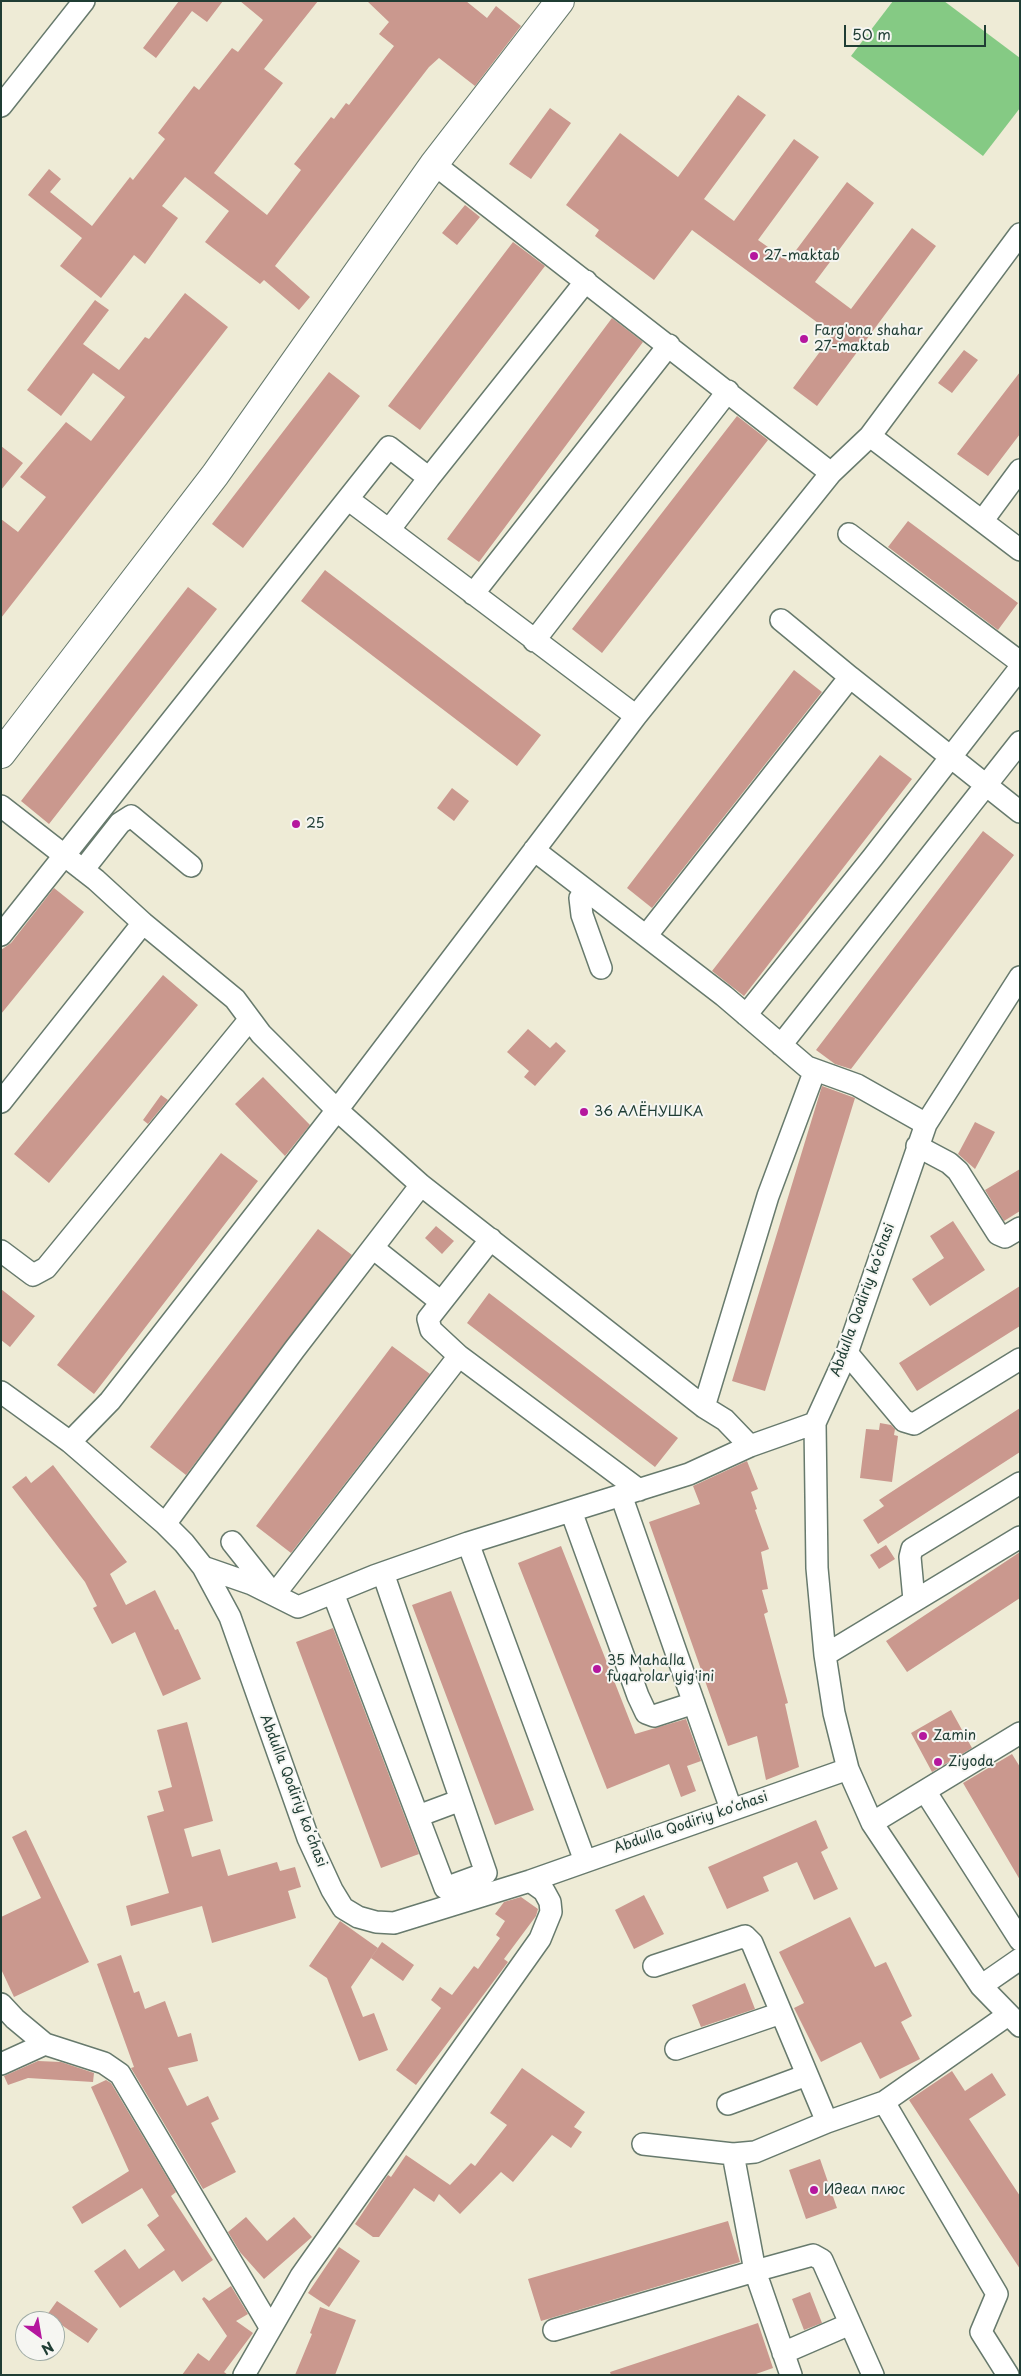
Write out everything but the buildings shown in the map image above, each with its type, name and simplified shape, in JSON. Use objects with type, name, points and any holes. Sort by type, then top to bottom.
[{"type":"main road","points":[[1,754],[216,475],[434,164],[560,1]]},
{"type":"street","points":[[1,106],[84,1]]},
{"type":"street","points":[[434,164],[831,473]]},
{"type":"street","points":[[70,1442],[110,1401],[337,1110],[636,716],[831,473],[870,436],[1020,234]]},
{"type":"street","points":[[389,530],[586,281]]},
{"type":"street","points":[[473,594],[670,346]]},
{"type":"street","points":[[534,641],[728,391]]},
{"type":"street","points":[[870,436],[1020,550]]},
{"type":"street","points":[[1,935],[349,500],[389,447],[429,478]]},
{"type":"street","points":[[983,520],[1020,470]]},
{"type":"street","points":[[349,500],[636,716]]},
{"type":"street","points":[[849,534],[1020,662]]},
{"type":"street","points":[[781,620],[950,758],[1020,812]]},
{"type":"street","points":[[746,1015],[874,857],[1020,668]]},
{"type":"street","points":[[646,936],[850,677]]},
{"type":"street","points":[[781,1045],[1020,742]]},
{"type":"street","points":[[1,806],[65,855],[235,999],[261,1034],[337,1110],[421,1185],[704,1407],[725,1420],[750,1446]]},
{"type":"street","points":[[83,870],[120,824],[131,816],[191,866]]},
{"type":"street","points":[[534,850],[746,1015],[807,1067],[856,1085],[926,1124]]},
{"type":"street","points":[[586,890],[580,898],[582,915],[600,968]]},
{"type":"street","points":[[1,1102],[143,923]]},
{"type":"street","name":"Abdulla Qodiriy koʻchasi","points":[[1014,2020],[981,1986],[872,1823],[848,1769],[834,1713],[825,1655],[817,1568],[815,1423],[847,1353],[926,1124],[1020,977]]},
{"type":"street","points":[[1,1251],[32,1276],[46,1268],[250,1019]]},
{"type":"street","points":[[704,1407],[768,1196],[815,1070]]},
{"type":"street","points":[[917,1146],[949,1163],[958,1171],[998,1234],[1005,1237],[1020,1228]]},
{"type":"street","points":[[165,1524],[230,1435],[421,1185]]},
{"type":"street","points":[[491,1239],[428,1319],[431,1330],[459,1356],[630,1492],[694,1703],[731,1809]]},
{"type":"street","points":[[373,1248],[441,1302]]},
{"type":"street","points":[[847,1353],[904,1420],[914,1424],[1020,1359]]},
{"type":"street","points":[[274,1595],[459,1356]]},
{"type":"street","name":"Abdulla Qodiriy koʻchasi","points":[[1,1392],[70,1442],[165,1524],[184,1543],[203,1567],[230,1617],[308,1838],[332,1890],[344,1908],[358,1917],[376,1922],[394,1923],[470,1889],[530,1881],[585,1860],[848,1769]]},
{"type":"street","points":[[203,1567],[252,1584],[298,1607],[383,1573],[468,1543],[689,1474],[750,1446],[815,1423]]},
{"type":"street","points":[[914,1600],[910,1556],[912,1549],[1020,1483]]},
{"type":"street","points":[[571,1511],[646,1714],[654,1716],[694,1703]]},
{"type":"street","points":[[825,1655],[1020,1537]]},
{"type":"street","points":[[232,1542],[274,1595]]},
{"type":"street","points":[[468,1543],[585,1860]]},
{"type":"street","points":[[333,1593],[445,1888],[470,1889],[486,1873],[383,1573]]},
{"type":"street","points":[[872,1823],[1020,1733]]},
{"type":"street","points":[[925,1791],[1020,1940]]},
{"type":"street","points":[[418,1816],[461,1800]]},
{"type":"street","points":[[244,2375],[270,2327],[307,2268],[540,1940],[551,1912],[550,1902],[544,1891],[530,1881]]},
{"type":"street","points":[[654,1966],[745,1936],[752,1943],[827,2122]]},
{"type":"street","points":[[981,1986],[1020,1959]]},
{"type":"street","points":[[1,2004],[15,2019],[45,2044],[104,2062],[120,2074],[270,2327]]},
{"type":"street","points":[[676,2049],[781,2013]]},
{"type":"street","points":[[644,2144],[733,2154],[755,2152],[827,2122],[884,2102],[1014,2020]]},
{"type":"street","points":[[1,2064],[45,2044]]},
{"type":"street","points":[[728,2104],[807,2075]]},
{"type":"street","points":[[884,2102],[997,2294],[981,2332],[1008,2375]]},
{"type":"street","points":[[733,2154],[755,2271],[789,2374]]},
{"type":"street","points":[[554,2330],[813,2255],[822,2260],[873,2375]]},
{"type":"street","points":[[783,2352],[850,2324]]},
{"type":"green space","points":[[893,1],[944,1],[1020,58],[1020,108],[983,156],[851,56]]},
{"type":"place","name":"27-maktab","points":[[754,256]]},
{"type":"place","name":"Farg'ona shahar 27-maktab","points":[[804,339]]},
{"type":"place","name":"25","points":[[296,824]]},
{"type":"place","name":"36 АЛЁНУШКА","points":[[584,1112]]},
{"type":"place","name":"35 Mahalla fuqarolar yig'ini","points":[[597,1669]]},
{"type":"place","name":"Zamin","points":[[923,1736]]},
{"type":"place","name":"Ziyoda","points":[[938,1762]]},
{"type":"place","name":"Идеал плюс","points":[[814,2190]]}]
